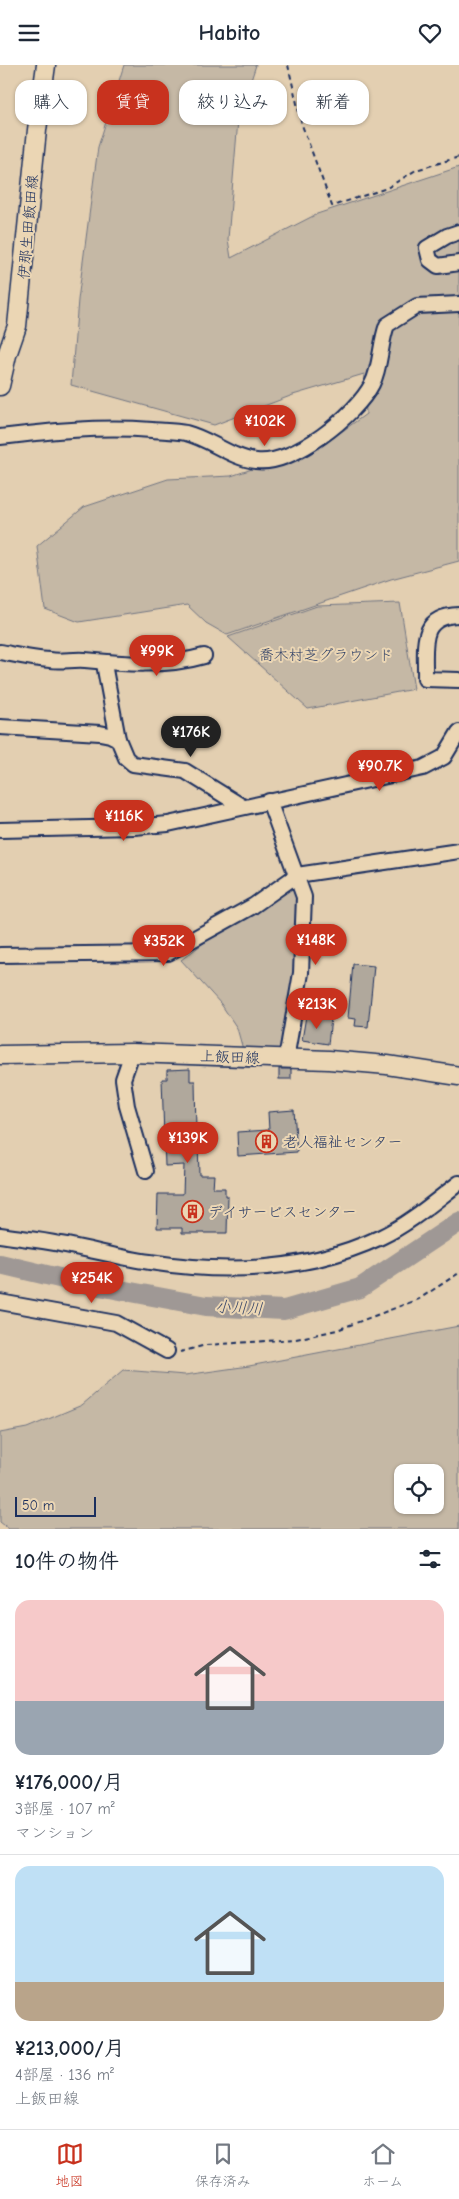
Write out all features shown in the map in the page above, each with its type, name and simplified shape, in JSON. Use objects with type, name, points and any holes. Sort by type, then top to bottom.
[{"type":"main road","name":"伊那生田飯田線","points":[[0,387],[3,353],[17,326],[37,130],[46,65]]},
{"type":"main road","name":"上飯田線","points":[[0,1055],[132,1053],[329,1060],[387,1065],[459,1076]]},
{"type":"street","points":[[459,232],[447,236],[427,248],[430,260],[438,266],[459,263]]},
{"type":"street","points":[[0,437],[71,428],[125,428],[185,433],[242,457],[256,461],[272,461],[311,442],[339,423],[366,393],[373,382],[386,325],[417,305],[459,304]]},
{"type":"street","points":[[459,615],[445,615],[433,622],[426,634],[426,679],[459,680]]},
{"type":"street","points":[[0,652],[51,661],[84,660],[104,664],[170,662],[204,656]]},
{"type":"street","points":[[104,664],[118,739],[126,758],[133,764],[171,767],[185,771],[244,807]]},
{"type":"street","points":[[0,727],[100,733],[118,739]]},
{"type":"street","points":[[0,830],[159,825],[244,807],[423,768],[444,757],[459,731]]},
{"type":"street","points":[[269,801],[304,897],[301,973],[286,1059]]},
{"type":"street","points":[[0,955],[168,953],[253,906],[297,875],[459,851]]},
{"type":"street","points":[[132,1053],[123,1079],[127,1106],[146,1171]]},
{"type":"street","points":[[0,1235],[60,1243],[149,1262],[207,1269],[273,1267],[304,1263],[345,1251],[382,1236],[425,1209],[459,1183]]},
{"type":"street","points":[[0,1302],[116,1323],[167,1351]]},
{"type":"path","points":[[288,65],[302,125],[332,206],[387,188],[416,171],[459,157]]},
{"type":"path","points":[[167,1351],[184,1352],[206,1345],[296,1339],[338,1330],[418,1299],[459,1273]]},
{"type":"green space","points":[[124,65],[256,65],[251,80],[179,80],[179,125],[238,125],[228,239],[231,258],[317,214],[459,167],[459,561],[391,579],[227,635],[206,623],[187,605],[79,622],[45,609],[37,546],[84,507],[168,479],[231,476],[322,446],[366,414],[364,374],[293,395],[214,425],[71,385],[78,300],[98,147],[105,125],[169,125],[169,80],[119,80]]},
{"type":"green space","name":"喬木村芝グラウンド","points":[[400,603],[414,689],[308,709],[228,637],[317,606]]},
{"type":"green space","points":[[295,879],[304,899],[286,1059],[244,1053],[237,1028],[221,1004],[181,960],[253,906]]},
{"type":"green space","points":[[459,1326],[459,1529],[9,1529],[0,1522],[0,1433],[27,1428],[82,1405],[123,1370],[185,1375],[249,1366]]},
{"type":"building","points":[[353,964],[374,966],[368,1027],[355,1026],[356,1019],[348,1018]]},
{"type":"building","points":[[306,1016],[331,1019],[328,1044],[302,1040]]},
{"type":"building","points":[[190,1069],[190,1081],[195,1081],[196,1131],[202,1131],[203,1142],[198,1142],[199,1175],[214,1175],[213,1188],[225,1188],[225,1196],[228,1196],[227,1233],[182,1233],[182,1228],[157,1228],[158,1194],[183,1194],[184,1165],[165,1166],[162,1079],[167,1079],[167,1070]]},
{"type":"building","points":[[279,1069],[291,1069],[291,1079],[279,1079]]},
{"type":"building","name":"老人福祉センター","points":[[294,1110],[297,1152],[238,1156],[237,1132],[269,1130],[268,1112]]},
{"type":"waterway","name":"小川川","points":[[0,1264],[72,1281],[206,1306],[284,1310],[360,1288],[459,1222]]},
{"type":"place","name":"老人福祉センター","points":[[267,1142]]},
{"type":"place","name":"デイサービスセンター","points":[[192,1212]]}]
